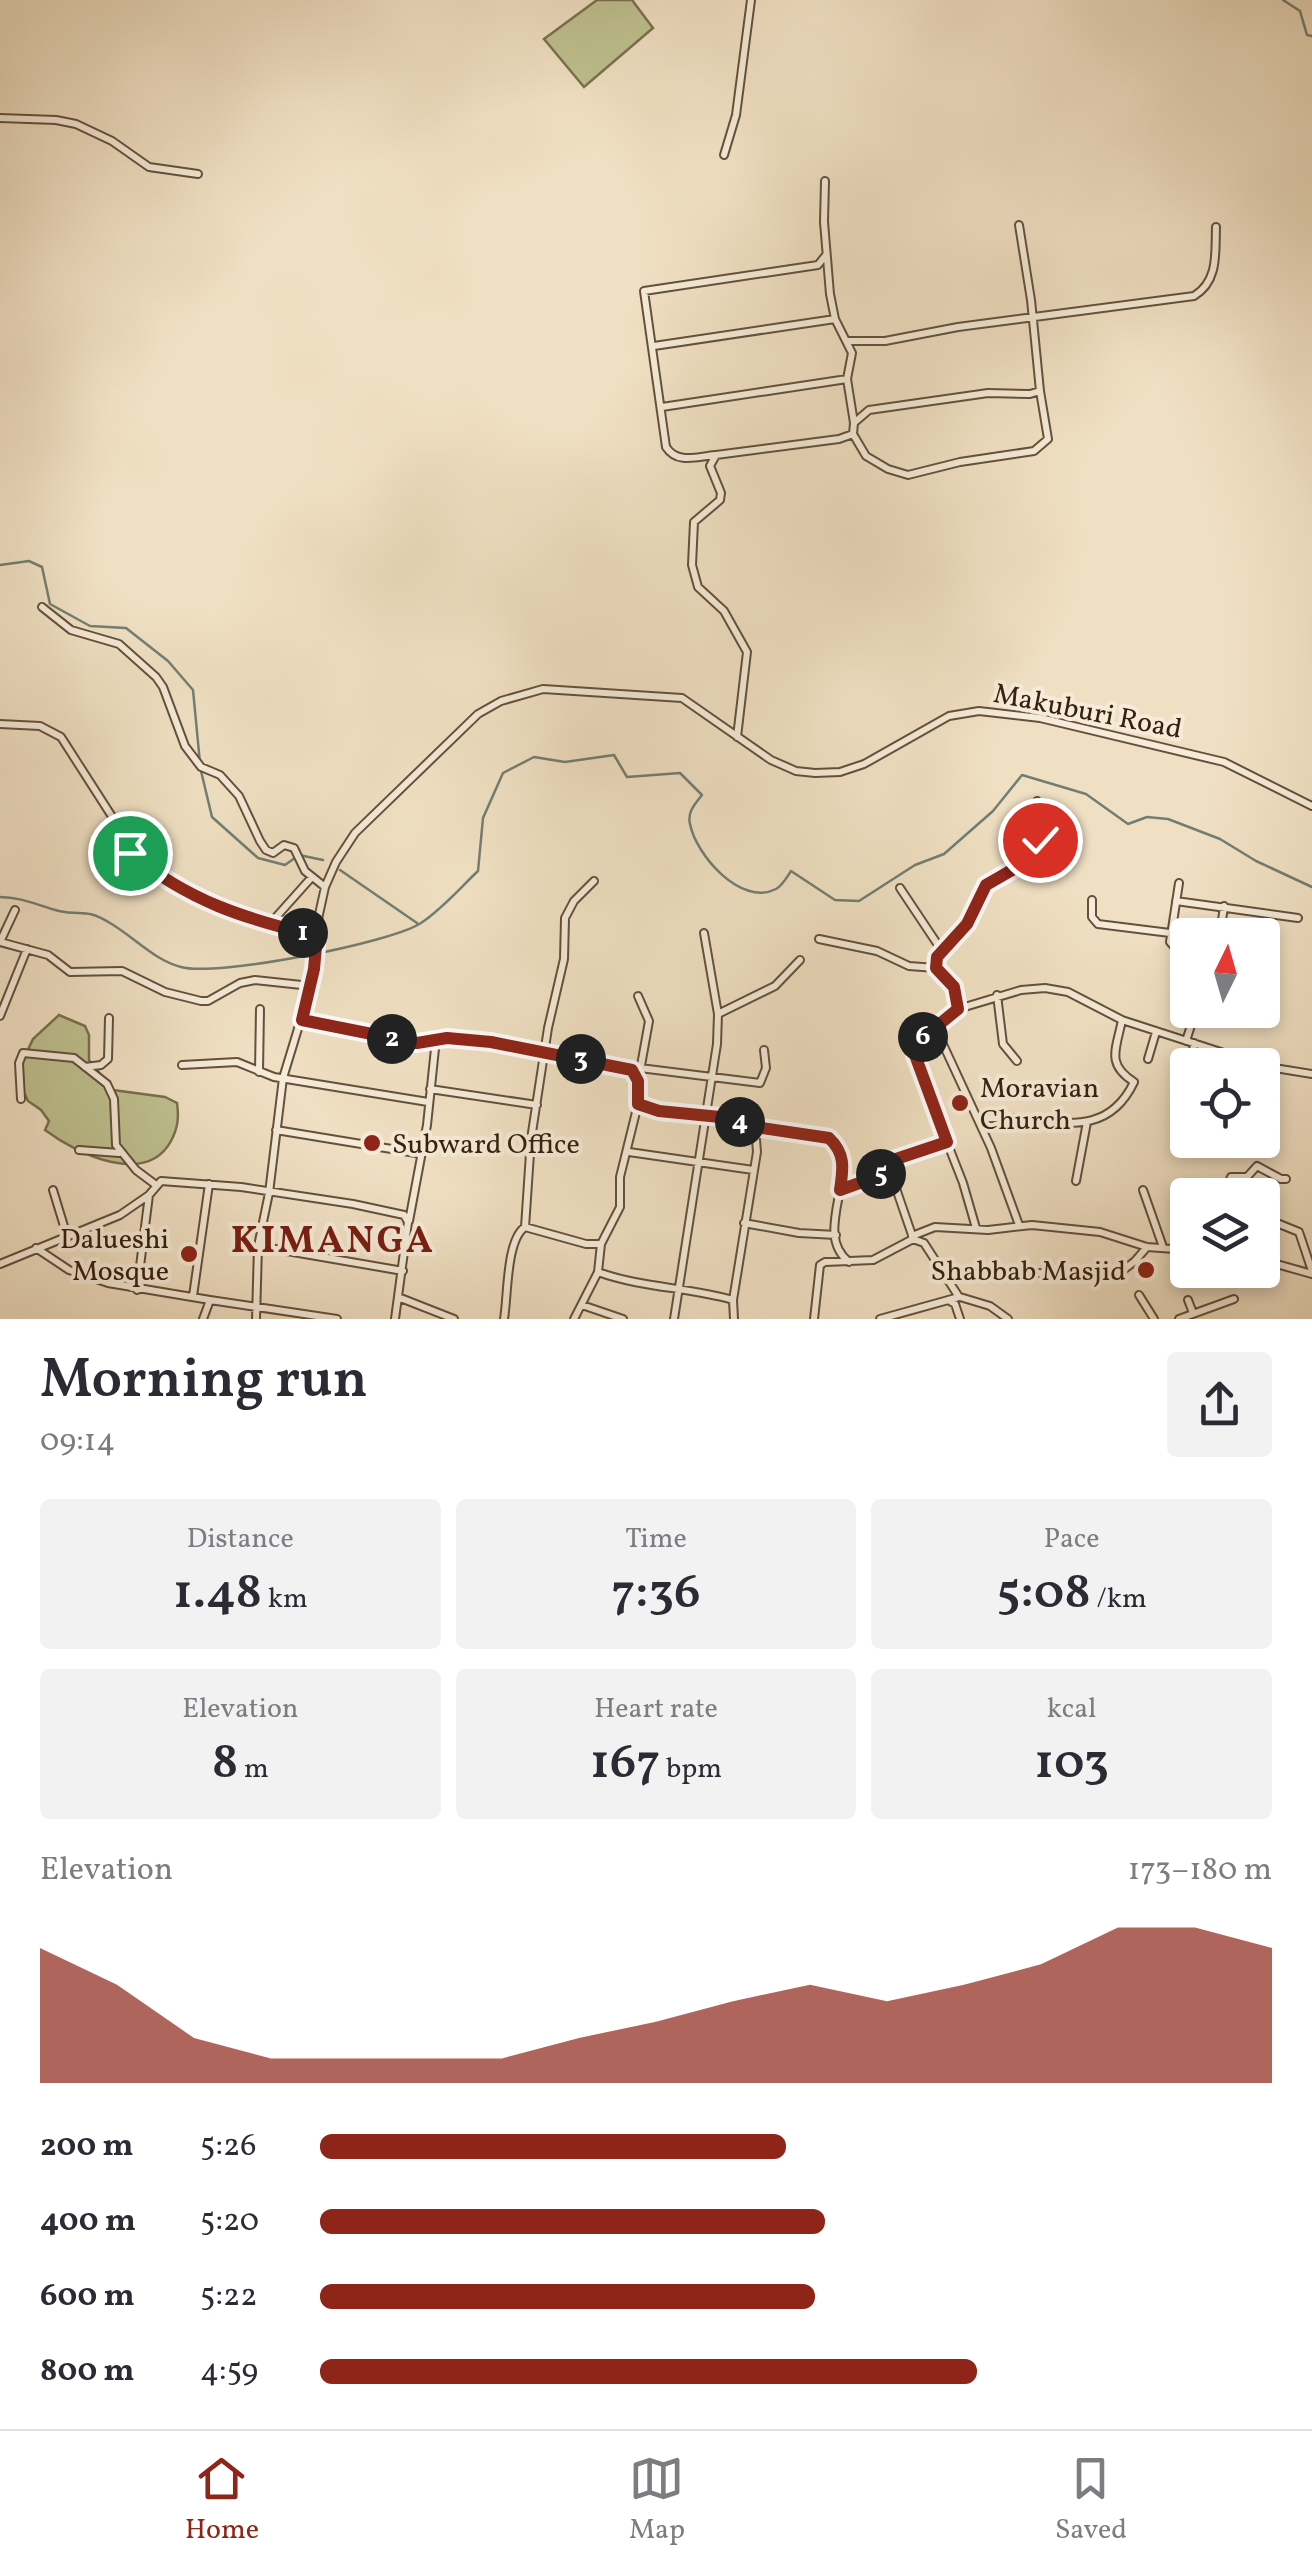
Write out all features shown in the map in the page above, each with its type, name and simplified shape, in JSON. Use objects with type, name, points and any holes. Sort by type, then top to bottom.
[{"type":"street","points":[[724,155],[738,100],[752,0]]},
{"type":"street","points":[[0,118],[76,124],[112,141],[149,167],[198,174]]},
{"type":"street","points":[[825,181],[827,254],[835,319],[848,341],[852,360],[847,379],[853,434],[866,456],[908,475],[960,462],[1034,451],[1048,439],[1019,225]]},
{"type":"street","points":[[848,341],[886,341],[1032,316],[1194,296],[1212,277],[1216,227]]},
{"type":"street","points":[[827,254],[818,265],[644,291],[666,447],[672,456],[716,455],[853,434]]},
{"type":"street","points":[[654,346],[835,319]]},
{"type":"street","points":[[662,406],[847,379]]},
{"type":"street","points":[[854,423],[870,410],[988,393],[1040,391]]},
{"type":"street","points":[[716,455],[710,466],[720,500],[694,522],[691,546],[696,579],[709,600],[729,617],[746,647],[748,660],[737,737]]},
{"type":"street","points":[[42,607],[70,630],[119,644],[156,677],[183,742],[197,764],[220,775],[239,796],[266,850],[273,852],[284,845],[294,848],[311,878],[325,888]]},
{"type":"street","name":"Makuburi Road","points":[[256,1319],[258,1246],[283,1078],[311,986],[325,888],[355,833],[478,714],[501,700],[564,688],[682,698],[771,760],[796,771],[840,772],[887,752],[949,716],[978,711],[1040,718],[1224,762],[1312,806]]},
{"type":"street","points":[[0,724],[40,726],[61,737],[111,815],[130,853],[168,880],[219,910],[317,936]]},
{"type":"street","points":[[936,968],[937,957],[967,924],[986,885],[1019,866],[1042,844],[1027,829],[1037,801]]},
{"type":"street","points":[[268,925],[311,878]]},
{"type":"street","points":[[525,1227],[529,1161],[544,1055],[562,972],[566,918],[574,900],[594,881]]},
{"type":"street","points":[[1173,918],[1179,883]]},
{"type":"street","points":[[900,888],[942,951]]},
{"type":"street","points":[[1092,900],[1092,917],[1098,924],[1170,933]]},
{"type":"street","points":[[1176,901],[1298,918]]},
{"type":"street","points":[[1222,918],[1224,906]]},
{"type":"street","points":[[15,910],[0,942],[52,957],[64,971],[122,972],[165,992],[201,1001],[255,980],[311,986]]},
{"type":"street","points":[[674,1319],[708,1117],[718,1014],[704,933]]},
{"type":"street","points":[[818,939],[876,951],[909,966],[936,968],[954,987],[958,1009]]},
{"type":"street","points":[[0,1016],[27,949]]},
{"type":"street","points":[[718,1014],[775,986],[800,960]]},
{"type":"street","points":[[976,1228],[916,1062],[920,1040],[958,1009],[1031,988],[1057,990],[1122,1020],[1209,1048]]},
{"type":"street","points":[[997,995],[1004,1044],[1017,1062]]},
{"type":"street","points":[[574,1319],[598,1272],[601,1244],[620,1207],[620,1177],[638,1104],[638,1081],[649,1021],[638,996]]},
{"type":"street","points":[[259,1072],[260,1009]]},
{"type":"street","points":[[85,1066],[101,1065],[108,1059],[109,1018]]},
{"type":"street","points":[[302,1020],[417,1043],[478,1040],[632,1070],[638,1081]]},
{"type":"street","points":[[978,1120],[1000,1116],[1058,1124],[1086,1122],[1120,1107],[1134,1082],[1120,1074],[1114,1062],[1122,1020]]},
{"type":"street","points":[[936,1027],[1019,1226]]},
{"type":"street","points":[[1190,1048],[1193,1028]]},
{"type":"street","points":[[1148,1059],[1156,1032]]},
{"type":"street","points":[[394,1319],[422,1154],[436,1040]]},
{"type":"street","points":[[640,1068],[761,1083],[766,1068],[764,1050]]},
{"type":"street","points":[[21,1100],[19,1063],[24,1053],[68,1056],[85,1066],[112,1093],[114,1140],[120,1153],[156,1185]]},
{"type":"street","points":[[182,1065],[238,1062],[283,1078],[428,1102]]},
{"type":"street","points":[[1280,1068],[1312,1074]]},
{"type":"street","points":[[430,1088],[537,1105]]},
{"type":"street","points":[[638,1104],[659,1111],[735,1120],[755,1127],[829,1138],[841,1153],[836,1235],[839,1250],[849,1262]]},
{"type":"street","points":[[1076,1181],[1086,1122]]},
{"type":"street","points":[[734,1319],[733,1300],[757,1152],[755,1127]]},
{"type":"street","points":[[276,1130],[422,1154]]},
{"type":"street","points":[[947,1142],[893,1160],[890,1172],[912,1237],[924,1243],[959,1297]]},
{"type":"street","points":[[80,1150],[120,1153]]},
{"type":"street","points":[[629,1152],[753,1170]]},
{"type":"street","points":[[1231,1178],[1246,1176],[1257,1166],[1279,1178]]},
{"type":"street","points":[[840,1190],[890,1172]]},
{"type":"street","points":[[1280,1178],[1286,1178]]},
{"type":"street","points":[[0,1264],[120,1215],[169,1179],[393,1212],[408,1222]]},
{"type":"street","points":[[193,1296],[208,1184]]},
{"type":"street","points":[[53,1190],[67,1236]]},
{"type":"street","points":[[1143,1190],[1163,1248]]},
{"type":"street","points":[[137,1290],[149,1195]]},
{"type":"street","points":[[744,1223],[800,1234],[836,1235]]},
{"type":"street","points":[[1280,1224],[1299,1232],[1312,1273]]},
{"type":"street","points":[[814,1319],[820,1265],[873,1260],[935,1227],[998,1230],[1019,1226],[1100,1232],[1147,1247],[1170,1249]]},
{"type":"street","points":[[525,1227],[586,1244],[601,1244]]},
{"type":"street","points":[[504,1319],[512,1243],[525,1227]]},
{"type":"street","points":[[258,1246],[403,1271]]},
{"type":"street","points":[[1008,1271],[1112,1278],[1136,1261],[1147,1247]]},
{"type":"street","points":[[36,1248],[69,1270],[137,1290],[337,1319]]},
{"type":"street","points":[[1280,1265],[1312,1273]]},
{"type":"street","points":[[598,1272],[639,1284],[733,1300]]},
{"type":"street","points":[[1139,1295],[1154,1319]]},
{"type":"street","points":[[398,1297],[454,1319]]},
{"type":"street","points":[[880,1319],[959,1297],[990,1306],[1008,1319]]},
{"type":"street","points":[[1178,1319],[1234,1299]]},
{"type":"street","points":[[203,1319],[210,1300]]},
{"type":"street","points":[[948,1300],[955,1304],[960,1319]]},
{"type":"street","points":[[1188,1300],[1193,1313]]},
{"type":"street","points":[[582,1305],[623,1319]]},
{"type":"green space","points":[[597,0],[632,0],[653,28],[584,87],[544,39]]},
{"type":"green space","points":[[59,1015],[85,1026],[89,1060],[113,1090],[165,1097],[177,1103],[175,1132],[160,1155],[145,1162],[111,1162],[75,1148],[45,1130],[49,1121],[28,1101],[16,1075],[33,1039]]},
{"type":"waterway","points":[[1283,0],[1300,11],[1307,35],[1312,36]]},
{"type":"waterway","points":[[0,565],[29,561],[42,567],[50,604],[90,626],[126,628],[168,661],[193,690],[200,763]]},
{"type":"waterway","points":[[0,897],[95,916],[181,967],[264,963],[376,940],[421,923],[478,871],[483,818],[503,773],[534,757],[565,762],[614,755],[627,777],[680,773],[702,795],[690,816],[694,836],[722,875],[749,891],[763,893],[776,889],[791,871],[835,900],[859,901],[915,865],[944,854],[993,811],[1022,775],[1086,794],[1128,824],[1147,817],[1168,819],[1220,839],[1312,887]]},
{"type":"waterway","points":[[201,771],[212,817],[258,858],[285,865],[299,855],[323,860]]},
{"type":"waterway","points":[[340,870],[417,923]]},
{"type":"place","name":"Moravian Church","points":[[960,1103]]},
{"type":"place","name":"Subward Office","points":[[372,1143]]},
{"type":"place","name":"Dalueshi Mosque","points":[[189,1254]]},
{"type":"place","name":"Shabbab Masjid","points":[[1146,1270]]},
{"type":"district","name":"KIMANGA","points":[[333,1239]]},
{"type":"route","points":[[130,853],[219,910],[317,936],[302,1020],[417,1043],[440,1038],[491,1042],[632,1070],[638,1081],[638,1104],[659,1111],[720,1117],[755,1127],[829,1138],[841,1153],[840,1190],[890,1172],[893,1160],[947,1142],[915,1055],[920,1040],[958,1009],[951,981],[936,968],[937,957],[963,930],[988,882],[1023,863],[1042,844],[1040,840]]}]
